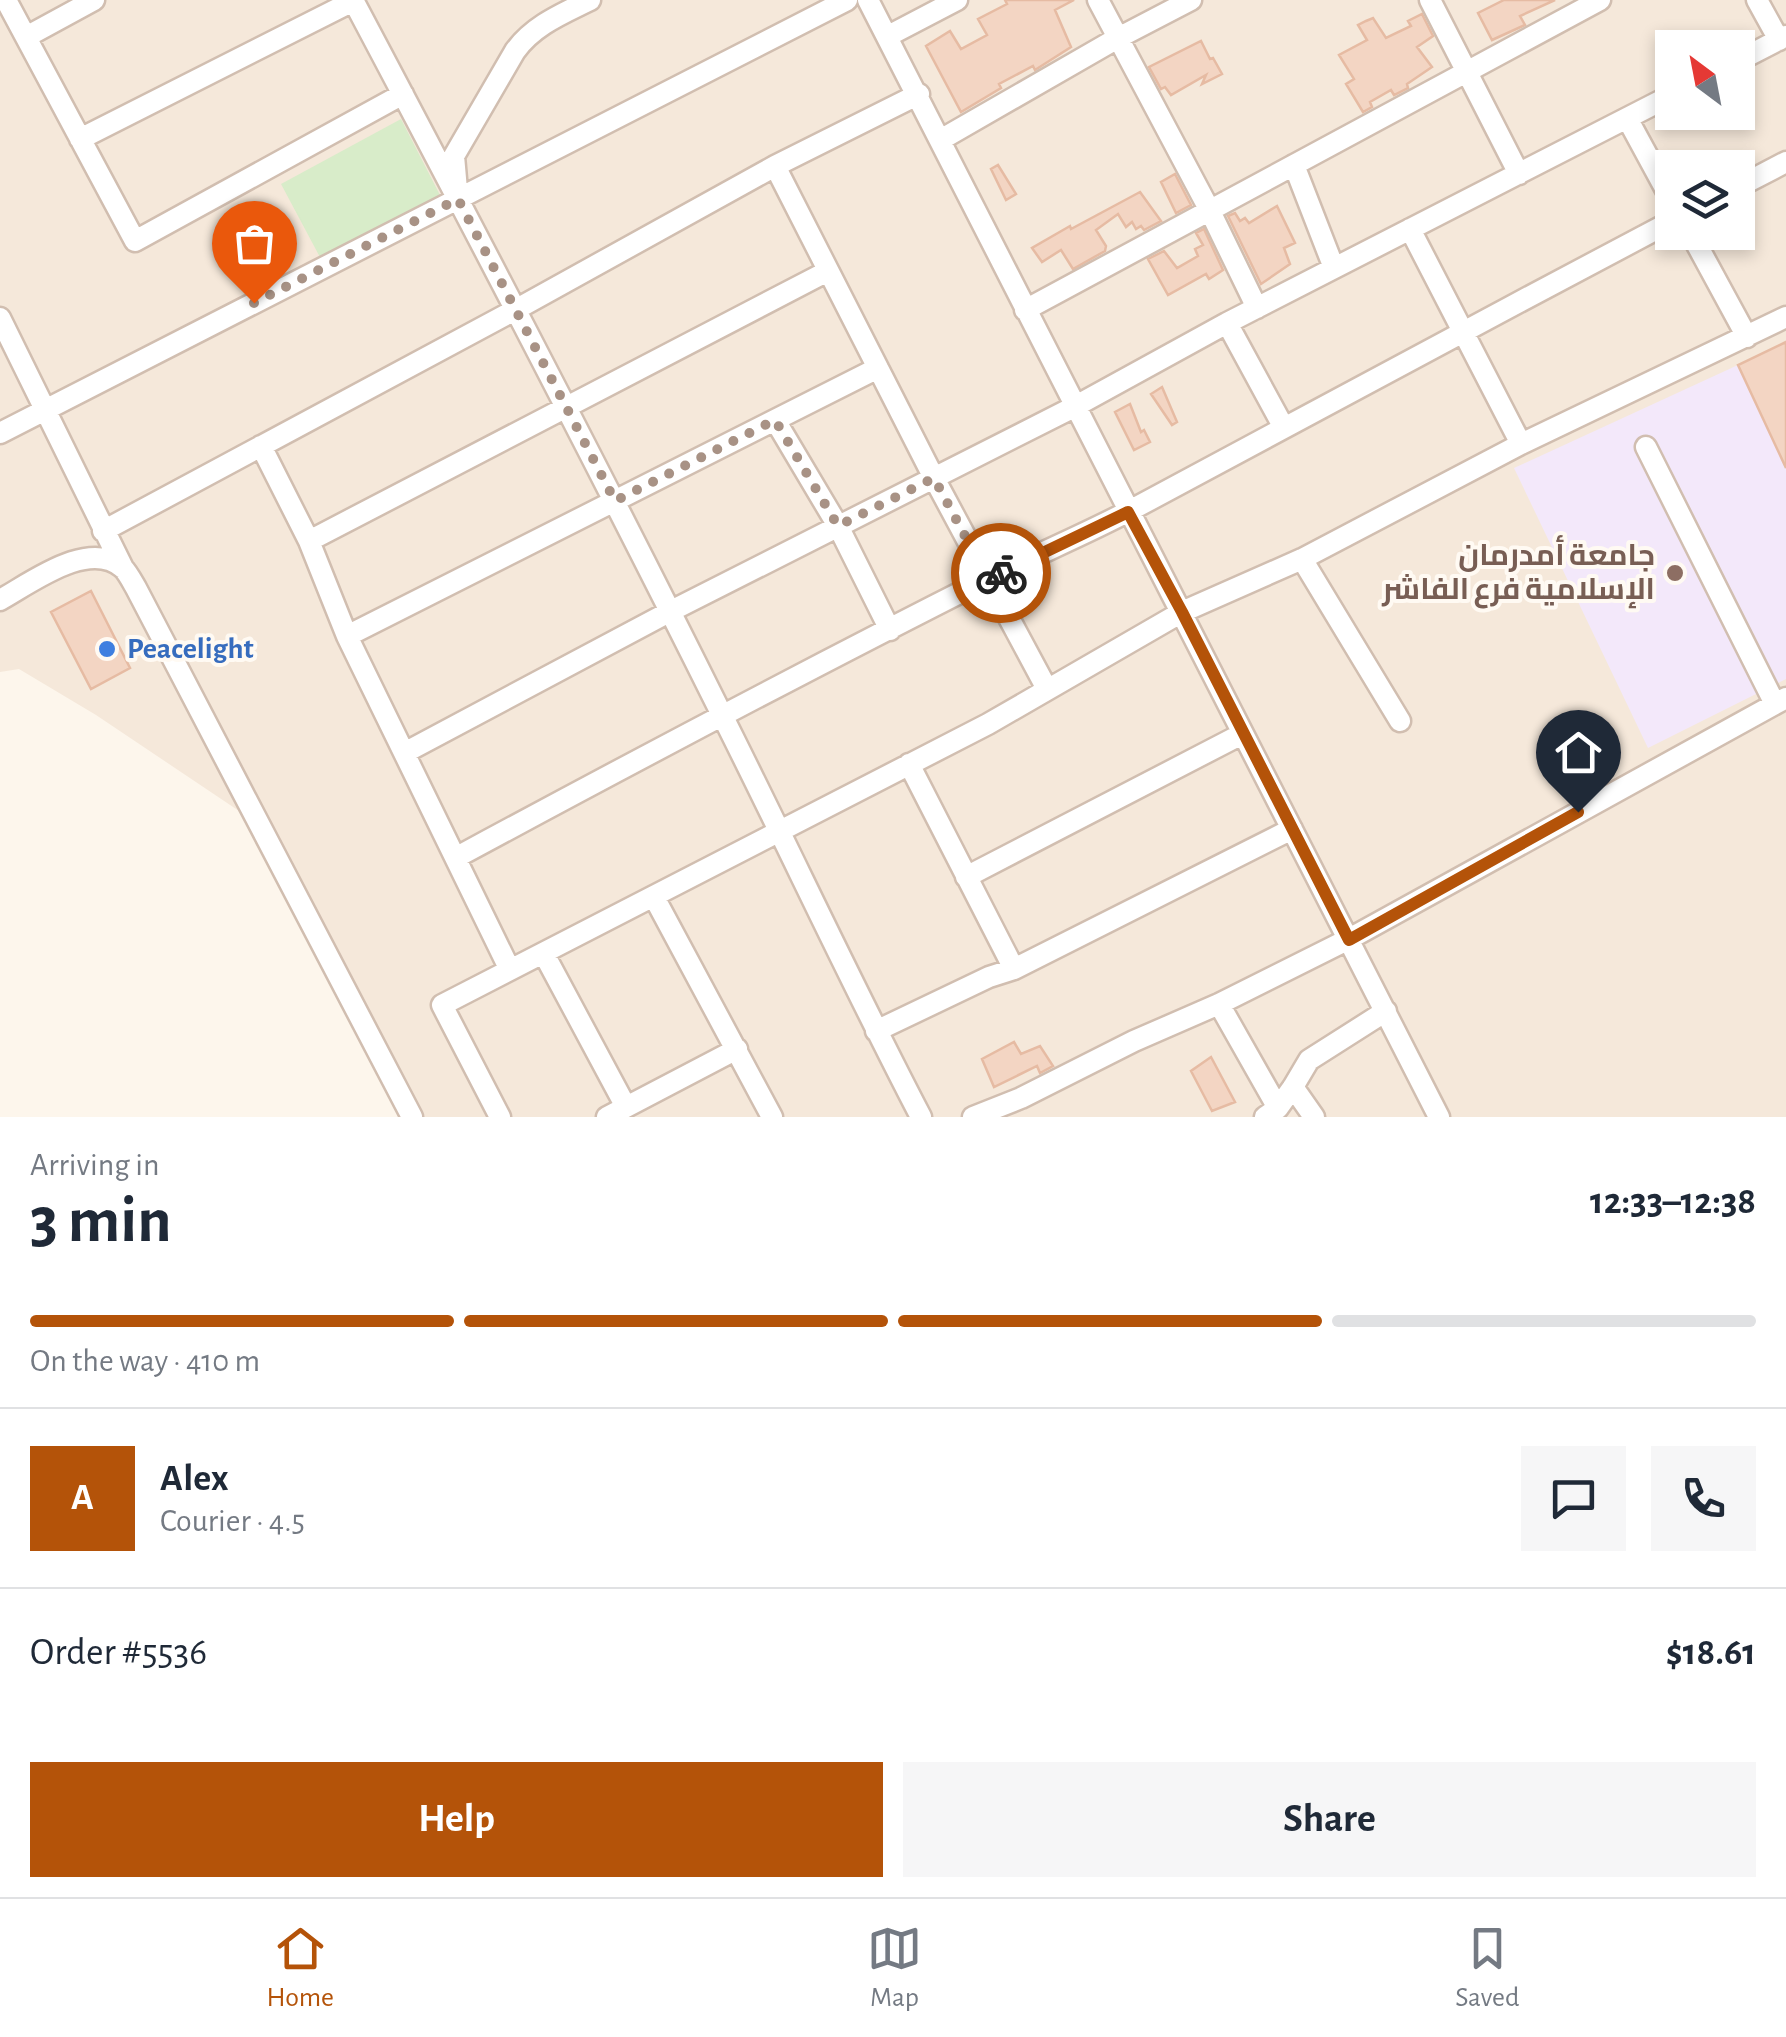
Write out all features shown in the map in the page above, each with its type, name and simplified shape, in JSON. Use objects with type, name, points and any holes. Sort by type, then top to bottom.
[{"type":"street","points":[[6,0],[135,241],[403,94]]},
{"type":"street","points":[[26,37],[94,0]]},
{"type":"street","points":[[80,140],[353,0],[615,501],[921,1117]]},
{"type":"street","points":[[458,199],[454,156],[515,51],[541,25],[590,0]]},
{"type":"street","points":[[0,434],[846,0]]},
{"type":"street","points":[[868,0],[1438,1117]]},
{"type":"street","points":[[888,36],[957,0]]},
{"type":"street","points":[[1098,0],[1256,308]]},
{"type":"street","points":[[942,140],[1191,0]]},
{"type":"street","points":[[1430,0],[1519,174]]},
{"type":"street","points":[[1025,310],[1600,0]]},
{"type":"street","points":[[1755,52],[1783,38],[1757,0]]},
{"type":"street","points":[[103,531],[774,166],[918,94]]},
{"type":"street","points":[[406,752],[1655,104]]},
{"type":"street","points":[[1626,118],[1655,170]]},
{"type":"street","points":[[1755,178],[1786,162]]},
{"type":"street","points":[[1294,165],[1334,268]]},
{"type":"street","points":[[774,166],[1047,689]]},
{"type":"street","points":[[1410,230],[1521,444]]},
{"type":"street","points":[[457,857],[722,714],[1128,512],[1655,230]]},
{"type":"street","points":[[1700,250],[1747,336]]},
{"type":"street","points":[[309,541],[828,271]]},
{"type":"street","points":[[0,318],[103,531],[412,1117]]},
{"type":"street","points":[[500,1117],[442,1006],[778,834],[1182,612],[1302,559],[1521,444],[1786,318]]},
{"type":"street","points":[[1227,324],[1283,426]]},
{"type":"street","points":[[347,636],[878,368]]},
{"type":"street","points":[[775,420],[838,526],[890,630]]},
{"type":"street","points":[[260,446],[309,541],[347,636],[510,970]]},
{"type":"street","points":[[973,1117],[1021,1098],[1349,940],[1780,701],[1646,448]]},
{"type":"street","points":[[0,600],[82,558],[104,559],[123,568]]},
{"type":"street","points":[[1302,559],[1400,722]]},
{"type":"street","points":[[966,877],[1242,734]]},
{"type":"street","points":[[909,764],[1014,969]]},
{"type":"street","points":[[876,1030],[1014,969],[1292,829]]},
{"type":"street","points":[[654,897],[772,1117]]},
{"type":"street","points":[[544,954],[616,1112],[736,1050]]},
{"type":"street","points":[[1219,1004],[1271,1112],[1294,1087],[1309,1060],[1386,1010]]},
{"type":"street","points":[[1294,1087],[1314,1117]]},
{"type":"shaded area","points":[[0,0],[1786,0],[1786,1117],[405,1117],[248,817],[96,715],[19,669],[0,672]]},
{"type":"shaded area","name":"جامعة أمدرمان الإسلامية فرع الفاشر","points":[[1738,365],[1786,468],[1786,679],[1648,748],[1514,468]]},
{"type":"green space","points":[[401,119],[442,199],[322,261],[281,184]]},
{"type":"building","points":[[1005,0],[1074,0],[1055,10],[1071,47],[1035,70],[1033,66],[999,84],[1001,88],[961,112],[926,46],[950,31],[961,49],[987,35],[978,19],[1007,4]]},
{"type":"building","points":[[1504,0],[1555,0],[1520,16],[1525,25],[1492,40],[1478,13]]},
{"type":"building","points":[[1422,14],[1433,36],[1417,47],[1432,67],[1407,84],[1408,88],[1394,95],[1391,90],[1370,102],[1372,107],[1363,112],[1346,84],[1354,79],[1339,55],[1367,40],[1358,25],[1366,21],[1373,18],[1386,38],[1411,26],[1408,21]]},
{"type":"building","points":[[1201,41],[1222,74],[1202,84],[1206,75],[1171,95],[1165,87],[1161,89],[1149,67]]},
{"type":"building","points":[[998,165],[1016,194],[1006,200],[991,169]]},
{"type":"building","points":[[1175,174],[1191,205],[1176,213],[1161,182]]},
{"type":"building","points":[[1140,192],[1161,221],[1144,230],[1141,226],[1136,229],[1132,222],[1126,227],[1118,214],[1096,230],[1105,251],[1073,269],[1061,250],[1042,262],[1032,248],[1070,226],[1071,229]]},
{"type":"building","points":[[1277,206],[1295,243],[1284,248],[1290,264],[1261,284],[1228,216],[1235,213],[1240,221],[1245,218],[1249,223]]},
{"type":"building","points":[[1204,229],[1223,270],[1209,279],[1206,274],[1168,295],[1148,259],[1164,251],[1177,268],[1198,256],[1195,249],[1203,245],[1196,233]]},
{"type":"building","points":[[1786,342],[1786,468],[1738,365]]},
{"type":"building","points":[[1162,387],[1177,422],[1172,425],[1151,394]]},
{"type":"building","points":[[1130,404],[1141,432],[1144,430],[1150,442],[1134,450],[1115,412]]},
{"type":"building","points":[[91,591],[130,668],[91,689],[51,612]]},
{"type":"building","points":[[1014,1042],[1021,1054],[1040,1046],[1053,1066],[1040,1073],[1037,1066],[994,1087],[982,1059]]},
{"type":"building","points":[[1211,1057],[1235,1102],[1212,1111],[1191,1071]]},
{"type":"way so far","points":[[254,303],[458,199],[615,501],[775,420],[838,526],[934,478],[988,579],[1001,573]]},
{"type":"place","name":"جامعة أمدرمان الإسلامية فرع الفاشر","points":[[1675,573]]},
{"type":"place","name":"Peacelight","points":[[107,649]]},
{"type":"route","points":[[1001,573],[1128,512],[1349,940],[1578,812]]}]
